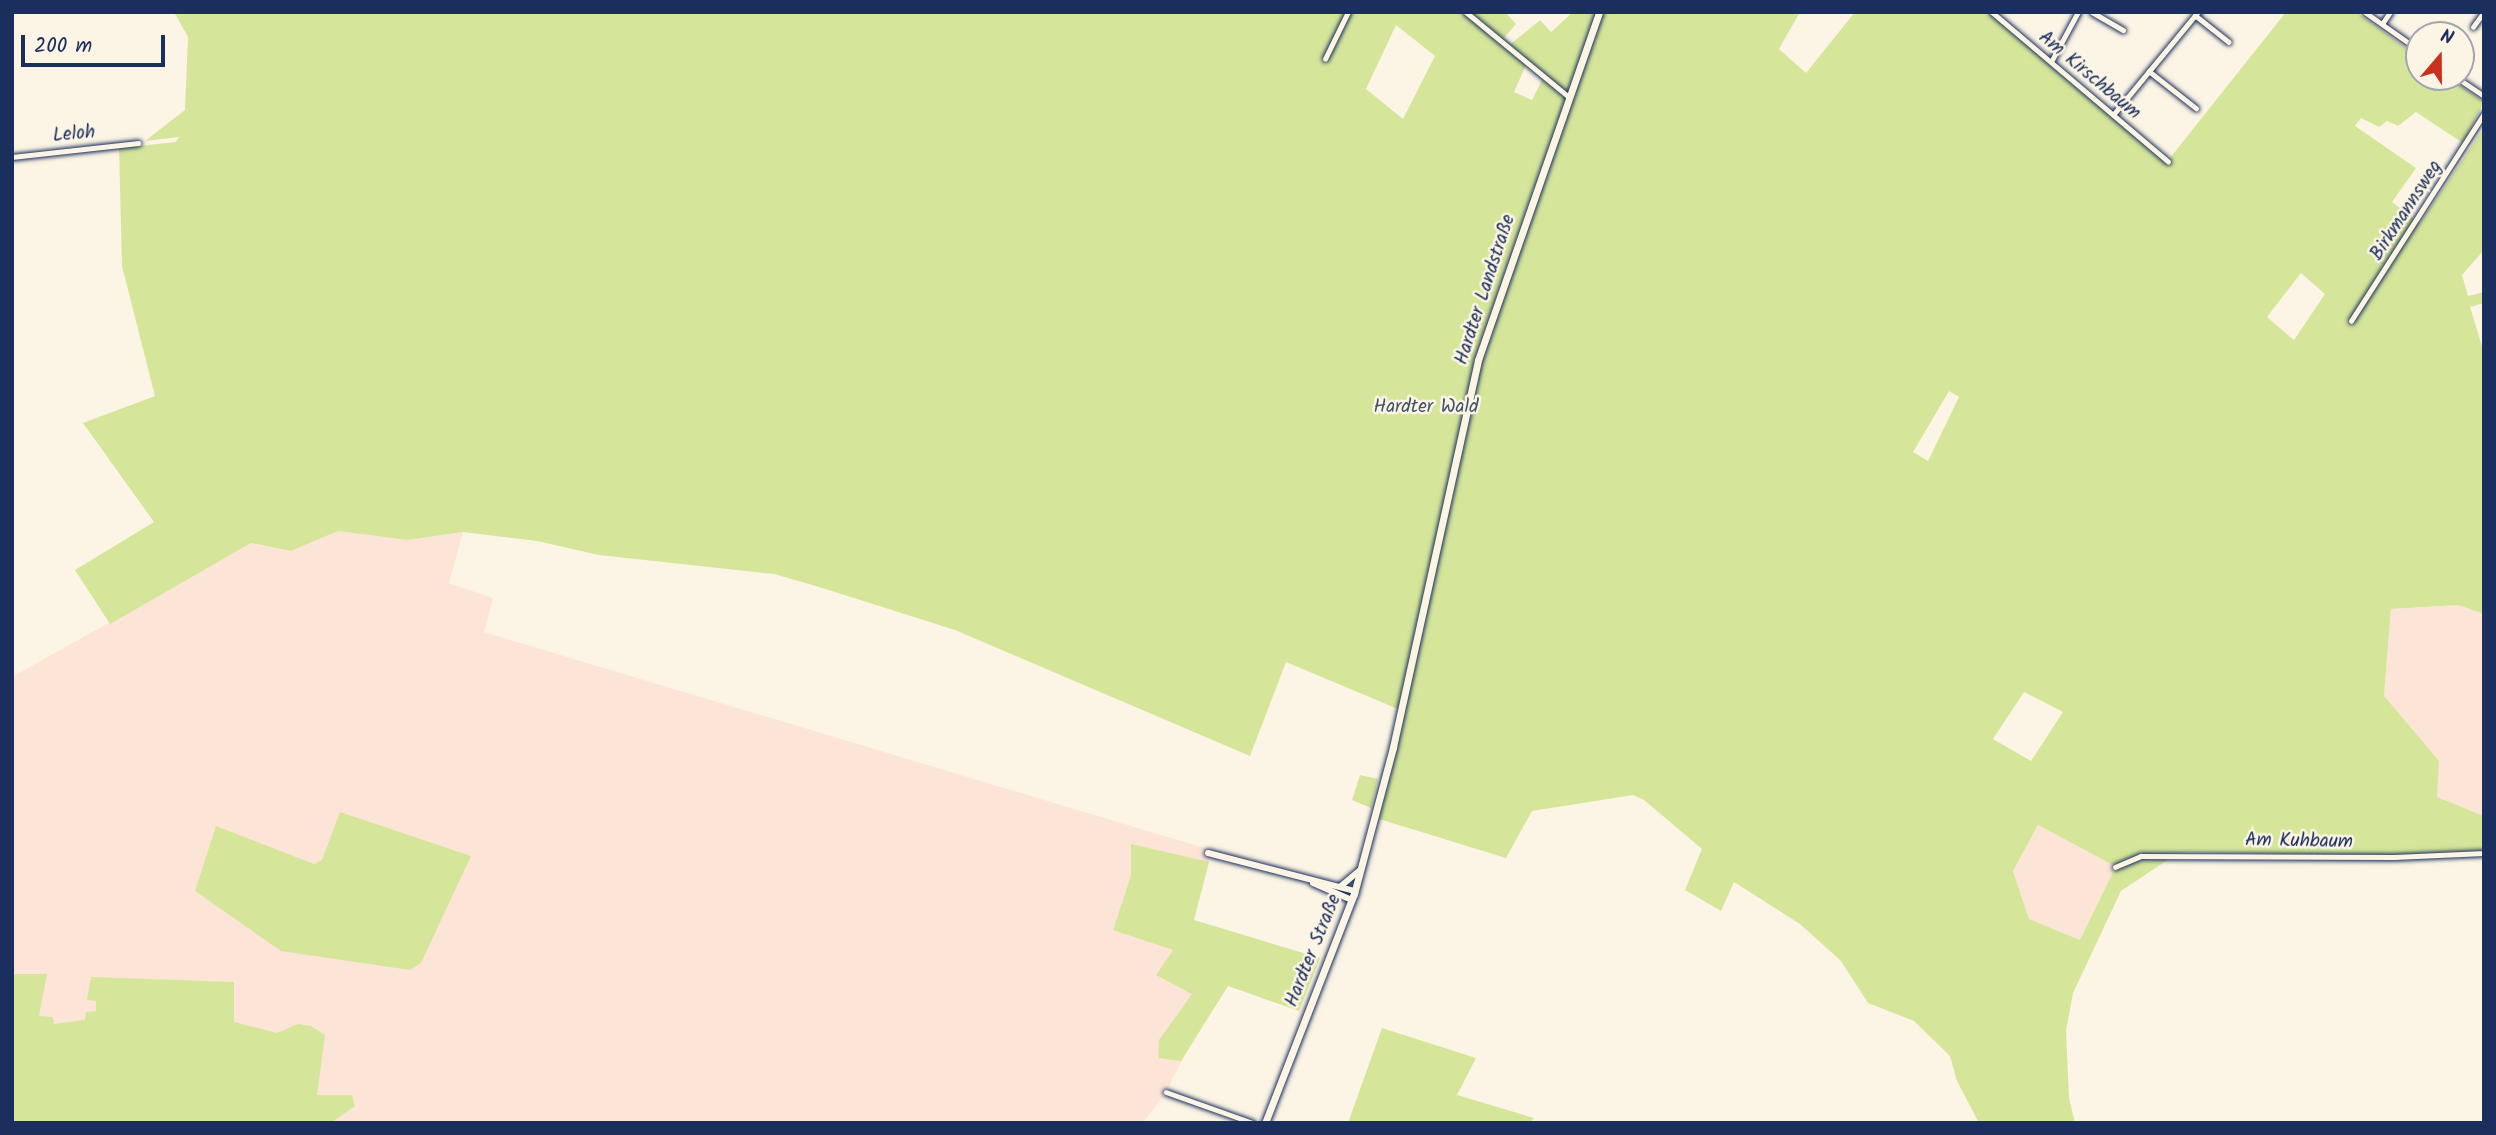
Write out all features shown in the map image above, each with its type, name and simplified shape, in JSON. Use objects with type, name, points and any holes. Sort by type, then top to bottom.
[{"type":"main road","name":"Hardter Landstraße","points":[[1383,789],[1478,360],[1599,12]]},
{"type":"main road","name":"Hardter Straße","points":[[1265,1123],[1353,895],[1383,789]]},
{"type":"street","points":[[1325,59],[1348,12]]},
{"type":"street","points":[[1466,12],[1569,97]]},
{"type":"street","name":"Am Kirschbaum","points":[[1992,12],[2168,161]]},
{"type":"street","points":[[2051,62],[2077,12]]},
{"type":"street","points":[[2092,12],[2123,30]]},
{"type":"street","points":[[2365,12],[2405,40]]},
{"type":"street","points":[[2382,24],[2390,12]]},
{"type":"street","points":[[2113,115],[2197,14],[2229,42]]},
{"type":"street","points":[[2149,71],[2196,108]]},
{"type":"street","name":"Birkmannsweg","points":[[2351,321],[2484,114]]},
{"type":"street","name":"Leloh","points":[[12,157],[138,143]]},
{"type":"street","points":[[1208,853],[1353,895]]},
{"type":"street","name":"Am Kuhbaum","points":[[2115,867],[2141,856],[2393,857],[2484,853]]},
{"type":"street","points":[[1341,886],[1362,869]]},
{"type":"street","points":[[1305,880],[1341,886],[1353,895]]},
{"type":"street","points":[[1166,1092],[1253,1123]]},
{"type":"shaded area","points":[[338,531],[407,540],[463,532],[449,583],[493,598],[484,632],[1211,850],[1184,955],[1228,986],[1194,1037],[1165,1094],[1144,1121],[1149,1123],[12,1123],[12,677],[251,543],[291,551]]},
{"type":"shaded area","points":[[2458,605],[2484,614],[2484,816],[2437,797],[2384,696],[2391,609]]},
{"type":"shaded area","points":[[2038,825],[2114,863],[2117,872],[2080,940],[2029,919],[2013,871]]},
{"type":"green space","name":"Hardter Wald","points":[[174,12],[1505,12],[1516,24],[1504,38],[1511,44],[1540,20],[1551,32],[1573,12],[1800,12],[1779,49],[1806,73],[1855,12],[1987,12],[2166,163],[2286,12],[2356,12],[2405,47],[2405,91],[2468,91],[2484,102],[2463,143],[2416,112],[2398,126],[2387,121],[2379,127],[2361,118],[2355,126],[2416,168],[2392,202],[2420,223],[2484,128],[2484,250],[2462,275],[2468,296],[2484,292],[2484,303],[2470,307],[2484,353],[2484,614],[2458,605],[2391,609],[2384,696],[2439,761],[2437,797],[2484,816],[2484,852],[2394,856],[2192,852],[2145,855],[2115,866],[2038,825],[2013,871],[2029,919],[2080,940],[2115,868],[2144,857],[2172,857],[2121,891],[2073,993],[2066,1031],[2069,1098],[2075,1123],[1979,1123],[1957,1081],[1950,1056],[1914,1021],[1868,1003],[1841,961],[1800,924],[1734,882],[1721,911],[1685,890],[1702,849],[1644,800],[1633,795],[1532,811],[1506,858],[1379,819],[1405,712],[1286,662],[1250,756],[955,630],[774,574],[599,555],[537,541],[463,532],[407,540],[338,531],[291,551],[251,543],[110,624],[75,570],[154,522],[83,423],[155,396],[122,266],[119,148],[176,142],[179,137],[145,141],[185,110],[188,37]],"holes":[[[1396,25],[1435,56],[1403,119],[1366,89]],[[1526,65],[1543,78],[1532,100],[1514,92]],[[2301,273],[2325,294],[2294,340],[2267,317]],[[1949,391],[1959,397],[1928,461],[1913,452]],[[2024,692],[2063,712],[2031,761],[1993,739]]]},
{"type":"green space","points":[[1360,775],[1378,779],[1371,808],[1352,800]]},
{"type":"green space","points":[[340,812],[471,856],[421,963],[410,970],[281,951],[195,891],[216,826],[314,864],[322,860]]},
{"type":"green space","points":[[1131,844],[1209,862],[1194,920],[1320,958],[1299,1011],[1228,986],[1181,1061],[1158,1058],[1159,1040],[1192,994],[1156,975],[1173,950],[1113,930],[1131,876]]},
{"type":"green space","points":[[14,974],[47,974],[39,1016],[53,1017],[54,1024],[85,1020],[86,1012],[96,1011],[96,1001],[87,1000],[91,977],[234,982],[234,1022],[277,1033],[298,1024],[311,1026],[325,1035],[317,1095],[352,1095],[355,1106],[331,1123],[12,1123]]},
{"type":"green space","points":[[1382,1028],[1476,1058],[1457,1095],[1534,1118],[1530,1123],[1348,1123]]}]
